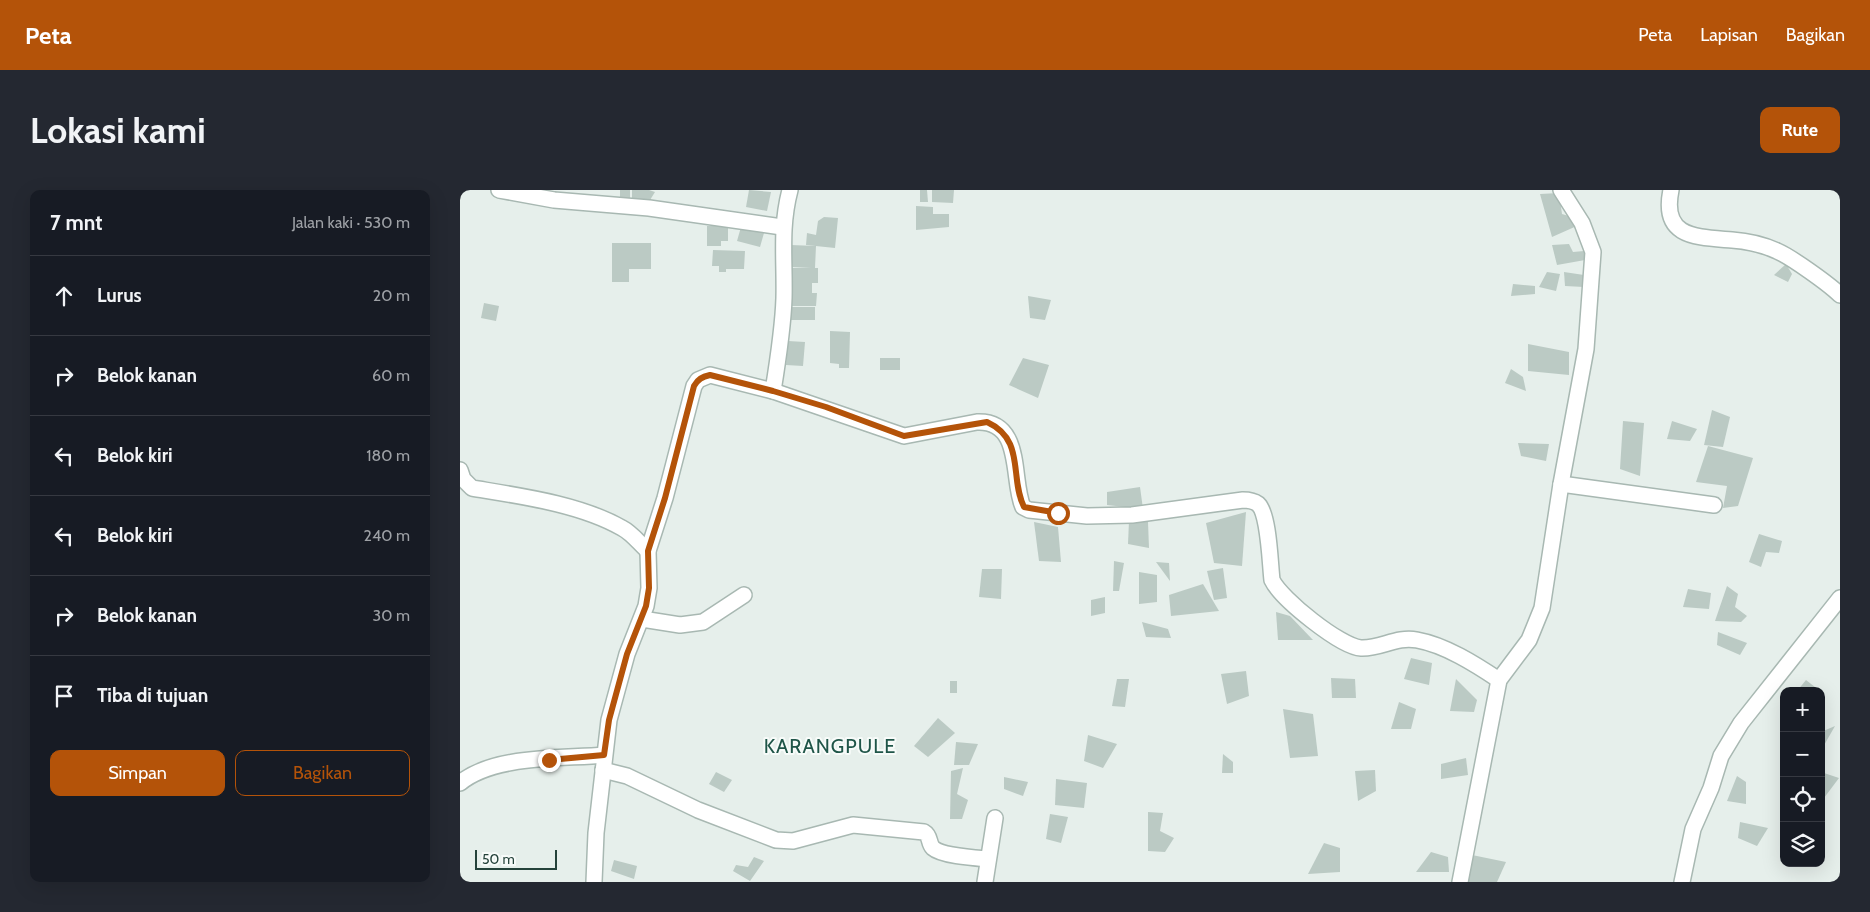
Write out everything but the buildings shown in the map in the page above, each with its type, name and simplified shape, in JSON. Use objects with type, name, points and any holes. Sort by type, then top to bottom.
[{"type":"street","points":[[499,190],[554,200],[648,208],[782,228]]},
{"type":"street","points":[[773,391],[782,336],[784,298],[782,228],[790,190]]},
{"type":"street","points":[[1460,882],[1499,680],[1530,640],[1539,617],[1586,349],[1593,252],[1582,223],[1561,190]]},
{"type":"street","points":[[1671,190],[1670,213],[1678,229],[1700,238],[1734,240],[1777,251],[1840,295]]},
{"type":"street","points":[[594,882],[603,763],[609,720],[627,654],[642,619],[649,588],[648,551],[698,380],[710,375],[773,391],[904,436],[987,422],[1005,434],[1015,457],[1020,500],[1024,507],[1029,510],[1087,516],[1132,515],[1243,500],[1257,503],[1261,508],[1265,521],[1272,580],[1276,588],[1295,608],[1351,647],[1367,648],[1402,639],[1417,640],[1430,643],[1478,666],[1499,680]]},
{"type":"street","points":[[460,470],[463,479],[472,488],[589,513],[624,529],[648,551]]},
{"type":"street","points":[[1561,484],[1714,505]]},
{"type":"street","points":[[642,619],[680,625],[703,622],[744,595]]},
{"type":"street","points":[[1682,882],[1693,829],[1711,788],[1721,756],[1742,723],[1840,598]]},
{"type":"street","points":[[460,783],[486,768],[509,764],[603,763],[698,810],[776,840],[793,840],[845,826],[865,826],[924,832],[932,846],[939,851],[988,859]]},
{"type":"street","points":[[985,882],[995,818]]},
{"type":"district","name":"KARANGPULE","points":[[830,746]]},
{"type":"route","points":[[549,760],[604,755],[609,720],[624,671],[627,654],[646,606],[649,588],[648,551],[665,498],[694,386],[703,377],[710,375],[773,391],[826,407],[904,436],[918,435],[977,422],[987,422],[1005,434],[1015,457],[1020,500],[1024,507],[1029,510],[1058,513]]}]
